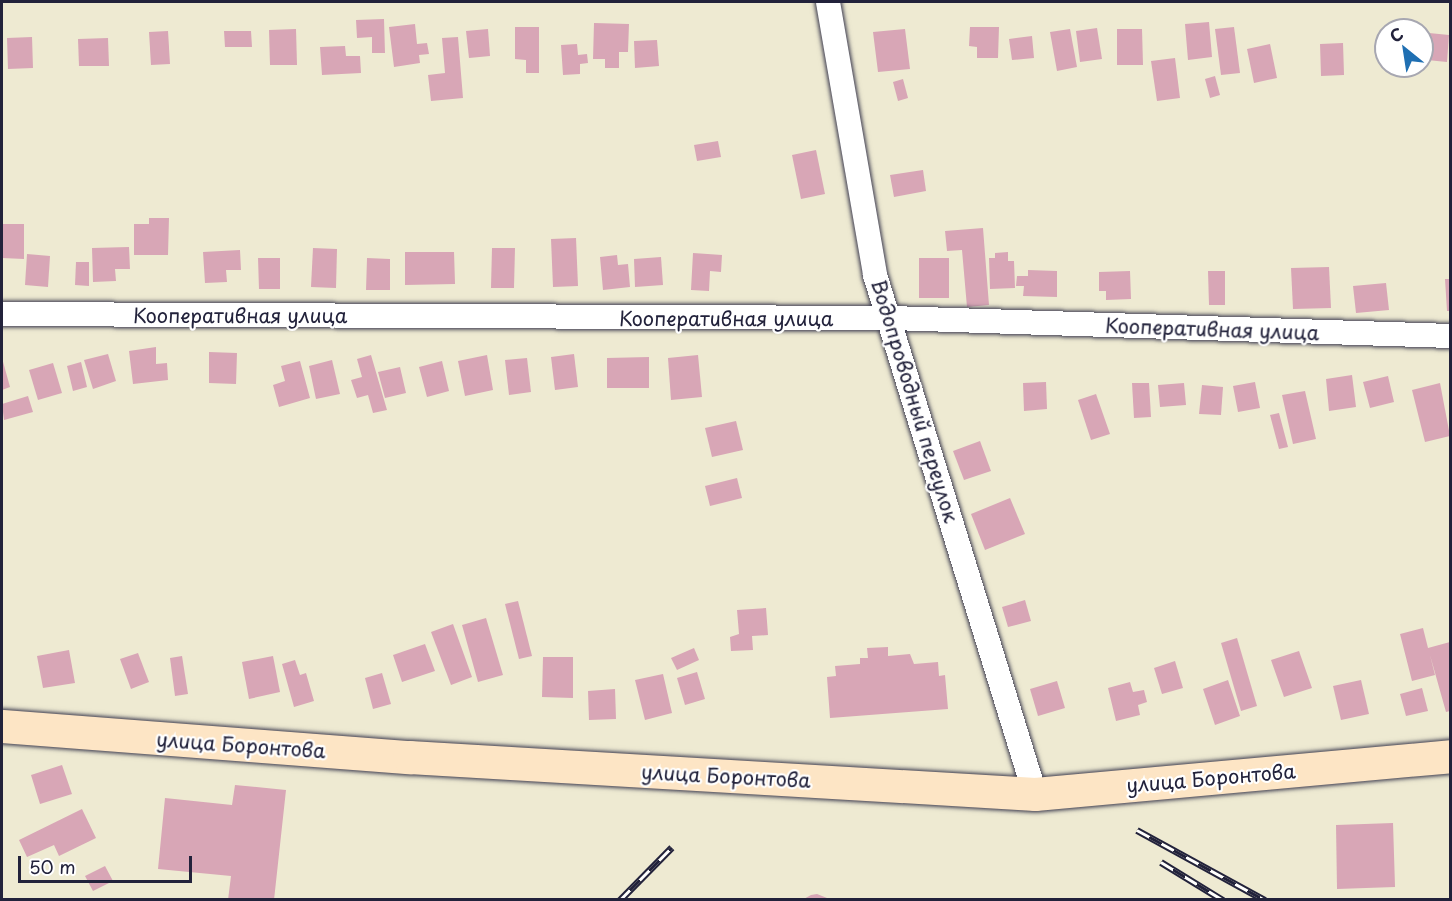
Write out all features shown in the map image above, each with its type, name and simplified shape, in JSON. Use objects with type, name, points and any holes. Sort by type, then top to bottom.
[{"type":"street","name":"Водопроводный переулок","points":[[828,2],[875,275],[891,318],[1035,794]]},
{"type":"street","name":"Кооперативная улица","points":[[2,314],[891,318],[1450,336]]},
{"type":"street","name":"улица Боронтова","points":[[2,726],[409,758],[1035,794],[1450,756]]},
{"type":"building","points":[[384,19],[385,53],[372,53],[372,37],[357,38],[356,20]]},
{"type":"building","points":[[1209,22],[1212,57],[1188,60],[1185,24]]},
{"type":"building","points":[[594,23],[629,24],[628,52],[619,52],[619,68],[605,68],[605,59],[593,59]]},
{"type":"building","points":[[415,24],[417,44],[427,43],[429,54],[419,55],[420,63],[394,67],[389,27]]},
{"type":"building","points":[[515,27],[539,27],[539,73],[526,73],[526,60],[515,59]]},
{"type":"building","points":[[970,27],[999,27],[998,58],[977,58],[977,47],[969,46]]},
{"type":"building","points":[[1234,27],[1240,73],[1221,75],[1215,29]]},
{"type":"building","points":[[1097,28],[1102,59],[1080,62],[1076,31]]},
{"type":"building","points":[[296,29],[297,65],[270,65],[269,30]]},
{"type":"building","points":[[488,29],[490,56],[469,58],[466,31]]},
{"type":"building","points":[[905,29],[910,69],[878,72],[873,32]]},
{"type":"building","points":[[1070,29],[1077,67],[1057,71],[1050,32]]},
{"type":"building","points":[[1117,29],[1142,29],[1143,65],[1117,65]]},
{"type":"building","points":[[168,31],[170,64],[151,65],[149,32]]},
{"type":"building","points":[[224,31],[251,31],[252,47],[225,47]]},
{"type":"building","points":[[1434,34],[1449,35],[1447,62],[1434,61]]},
{"type":"building","points":[[1032,36],[1034,58],[1012,60],[1009,39]]},
{"type":"building","points":[[32,37],[33,68],[8,69],[7,38]]},
{"type":"building","points":[[458,37],[463,98],[431,101],[428,75],[445,73],[442,38]]},
{"type":"building","points":[[108,38],[109,66],[79,66],[78,39]]},
{"type":"building","points":[[657,40],[659,66],[635,68],[634,41]]},
{"type":"building","points":[[1343,43],[1344,75],[1321,76],[1320,44]]},
{"type":"building","points":[[577,44],[578,55],[587,54],[588,63],[580,64],[580,74],[563,75],[561,45]]},
{"type":"building","points":[[1270,44],[1277,78],[1254,83],[1247,49]]},
{"type":"building","points":[[345,46],[346,56],[360,56],[361,73],[322,75],[320,47]]},
{"type":"building","points":[[1175,58],[1180,98],[1157,101],[1151,61]]},
{"type":"building","points":[[1215,76],[1220,95],[1210,98],[1205,79]]},
{"type":"building","points":[[903,79],[908,98],[898,101],[893,82]]},
{"type":"building","points":[[718,141],[721,157],[697,161],[694,145]]},
{"type":"building","points":[[816,150],[825,194],[801,199],[792,155]]},
{"type":"building","points":[[923,170],[926,191],[894,197],[890,175]]},
{"type":"building","points":[[149,218],[169,218],[168,255],[134,255],[134,224],[149,224]]},
{"type":"building","points":[[2,224],[24,224],[24,259],[2,258]]},
{"type":"building","points":[[983,228],[989,305],[967,307],[962,250],[947,251],[945,231]]},
{"type":"building","points":[[576,238],[578,286],[553,287],[551,239]]},
{"type":"building","points":[[129,247],[130,269],[115,269],[116,281],[93,282],[92,248]]},
{"type":"building","points":[[313,248],[337,249],[336,288],[311,287]]},
{"type":"building","points":[[492,248],[515,248],[514,288],[491,288]]},
{"type":"building","points":[[240,250],[241,270],[226,270],[227,282],[205,283],[203,252]]},
{"type":"building","points":[[405,252],[454,252],[455,284],[405,285]]},
{"type":"building","points":[[1008,252],[1008,261],[1014,261],[1015,288],[990,289],[989,258],[995,258],[995,253]]},
{"type":"building","points":[[693,253],[722,255],[721,272],[710,271],[709,291],[691,290]]},
{"type":"building","points":[[27,254],[50,256],[48,287],[25,285]]},
{"type":"building","points":[[617,255],[618,265],[628,264],[630,287],[603,290],[600,257]]},
{"type":"building","points":[[661,257],[663,285],[635,287],[634,259]]},
{"type":"building","points":[[258,258],[280,258],[280,289],[259,289]]},
{"type":"building","points":[[367,258],[390,259],[390,290],[366,290]]},
{"type":"building","points":[[919,258],[949,258],[949,298],[919,298]]},
{"type":"building","points":[[76,262],[89,262],[89,286],[75,285]]},
{"type":"building","points":[[1329,267],[1331,308],[1293,309],[1291,268]]},
{"type":"building","points":[[1028,270],[1057,271],[1057,297],[1023,296],[1024,286],[1016,286],[1017,276],[1028,276]]},
{"type":"building","points":[[1130,271],[1131,299],[1106,300],[1106,291],[1099,291],[1099,272]]},
{"type":"building","points":[[1208,271],[1225,271],[1225,305],[1209,305]]},
{"type":"building","points":[[1445,279],[1450,279],[1450,311],[1447,311]]},
{"type":"building","points":[[1386,283],[1389,310],[1356,313],[1353,286]]},
{"type":"building","points":[[156,347],[156,364],[167,363],[168,380],[133,384],[129,351]]},
{"type":"building","points":[[209,352],[237,353],[236,384],[209,383]]},
{"type":"building","points":[[108,354],[116,381],[93,389],[84,360]]},
{"type":"building","points":[[574,354],[578,387],[555,390],[551,357]]},
{"type":"building","points":[[371,355],[387,410],[373,413],[368,395],[357,398],[351,380],[362,377],[357,359]]},
{"type":"building","points":[[487,355],[493,390],[465,396],[458,361]]},
{"type":"building","points":[[698,355],[702,397],[671,400],[668,358]]},
{"type":"building","points":[[649,357],[649,388],[607,388],[607,358]]},
{"type":"building","points":[[2,358],[10,387],[2,390]]},
{"type":"building","points":[[527,358],[531,392],[509,395],[505,360]]},
{"type":"building","points":[[332,360],[340,394],[316,399],[309,366]]},
{"type":"building","points":[[300,361],[310,398],[279,407],[273,385],[285,381],[281,366]]},
{"type":"building","points":[[442,361],[449,391],[427,397],[419,367]]},
{"type":"building","points":[[81,362],[87,387],[73,391],[67,366]]},
{"type":"building","points":[[53,363],[62,393],[38,400],[29,370]]},
{"type":"building","points":[[400,367],[406,393],[385,398],[378,372]]},
{"type":"building","points":[[1352,375],[1356,407],[1329,411],[1326,379]]},
{"type":"building","points":[[1388,376],[1394,402],[1370,408],[1363,382]]},
{"type":"building","points":[[1046,382],[1047,409],[1024,411],[1023,383]]},
{"type":"building","points":[[1255,382],[1260,408],[1238,412],[1233,386]]},
{"type":"building","points":[[1132,383],[1149,383],[1151,417],[1134,418]]},
{"type":"building","points":[[1184,383],[1186,405],[1160,407],[1158,385]]},
{"type":"building","points":[[1440,383],[1450,436],[1425,442],[1412,390]]},
{"type":"building","points":[[1202,385],[1223,387],[1221,415],[1199,414]]},
{"type":"building","points":[[1305,391],[1316,439],[1293,444],[1282,395]]},
{"type":"building","points":[[1096,394],[1110,434],[1091,440],[1078,400]]},
{"type":"building","points":[[28,396],[33,412],[4,420],[2,404]]},
{"type":"building","points":[[1279,413],[1288,447],[1279,449],[1270,415]]},
{"type":"building","points":[[736,421],[743,450],[712,457],[705,428]]},
{"type":"building","points":[[980,441],[991,471],[964,480],[953,451]]},
{"type":"building","points":[[737,478],[742,498],[710,506],[705,486]]},
{"type":"building","points":[[1010,498],[1025,534],[985,550],[971,514]]},
{"type":"building","points":[[1025,600],[1031,621],[1008,627],[1002,607]]},
{"type":"building","points":[[518,601],[532,656],[519,659],[505,604]]},
{"type":"building","points":[[766,608],[768,635],[752,636],[753,650],[731,651],[730,637],[739,634],[737,610]]},
{"type":"building","points":[[486,618],[503,675],[478,682],[462,625]]},
{"type":"building","points":[[453,624],[472,677],[451,685],[431,632]]},
{"type":"building","points":[[1423,628],[1428,648],[1450,642],[1450,711],[1446,712],[1430,655],[1435,675],[1412,681],[1400,634]]},
{"type":"building","points":[[1237,638],[1257,706],[1241,711],[1221,643]]},
{"type":"building","points":[[425,644],[435,671],[402,682],[393,655]]},
{"type":"building","points":[[888,647],[888,656],[910,654],[914,664],[938,662],[939,676],[945,675],[948,709],[830,718],[827,677],[836,676],[835,666],[860,664],[860,658],[868,658],[867,648]]},
{"type":"building","points":[[694,648],[699,660],[677,670],[671,658]]},
{"type":"building","points":[[69,650],[75,683],[43,688],[37,656]]},
{"type":"building","points":[[1299,651],[1312,688],[1284,697],[1271,660]]},
{"type":"building","points":[[138,653],[149,682],[131,689],[120,659]]},
{"type":"building","points":[[182,656],[188,694],[175,696],[170,658]]},
{"type":"building","points":[[273,656],[280,692],[249,699],[242,662]]},
{"type":"building","points":[[543,657],[573,657],[573,698],[542,697]]},
{"type":"building","points":[[295,660],[300,675],[306,673],[314,701],[294,707],[282,664]]},
{"type":"building","points":[[1175,661],[1183,688],[1162,694],[1154,668]]},
{"type":"building","points":[[697,672],[705,699],[685,705],[677,678]]},
{"type":"building","points":[[382,673],[391,704],[373,709],[365,678]]},
{"type":"building","points":[[663,674],[672,713],[645,720],[635,680]]},
{"type":"building","points":[[1228,680],[1240,716],[1215,725],[1203,689]]},
{"type":"building","points":[[1361,680],[1369,714],[1341,720],[1333,686]]},
{"type":"building","points":[[1057,681],[1065,708],[1038,716],[1030,689]]},
{"type":"building","points":[[1130,682],[1133,692],[1144,690],[1147,702],[1138,705],[1140,715],[1116,721],[1108,688]]},
{"type":"building","points":[[1422,688],[1428,711],[1406,716],[1400,694]]},
{"type":"building","points":[[615,689],[616,719],[589,720],[588,691]]},
{"type":"building","points":[[62,765],[72,794],[40,804],[31,775]]},
{"type":"building","points":[[235,785],[286,790],[274,900],[228,900],[231,876],[158,869],[165,798],[232,805]]},
{"type":"building","points":[[82,809],[96,838],[59,856],[54,845],[27,857],[19,840]]},
{"type":"building","points":[[1393,823],[1395,887],[1337,889],[1336,825]]},
{"type":"building","points":[[105,866],[113,881],[93,891],[85,876]]},
{"type":"building","points":[[817,894],[832,900],[802,900],[811,895]]},
{"type":"railway","points":[[1137,830],[1265,900]]},
{"type":"railway","points":[[620,900],[672,847]]},
{"type":"railway","points":[[1161,862],[1223,900]]}]
